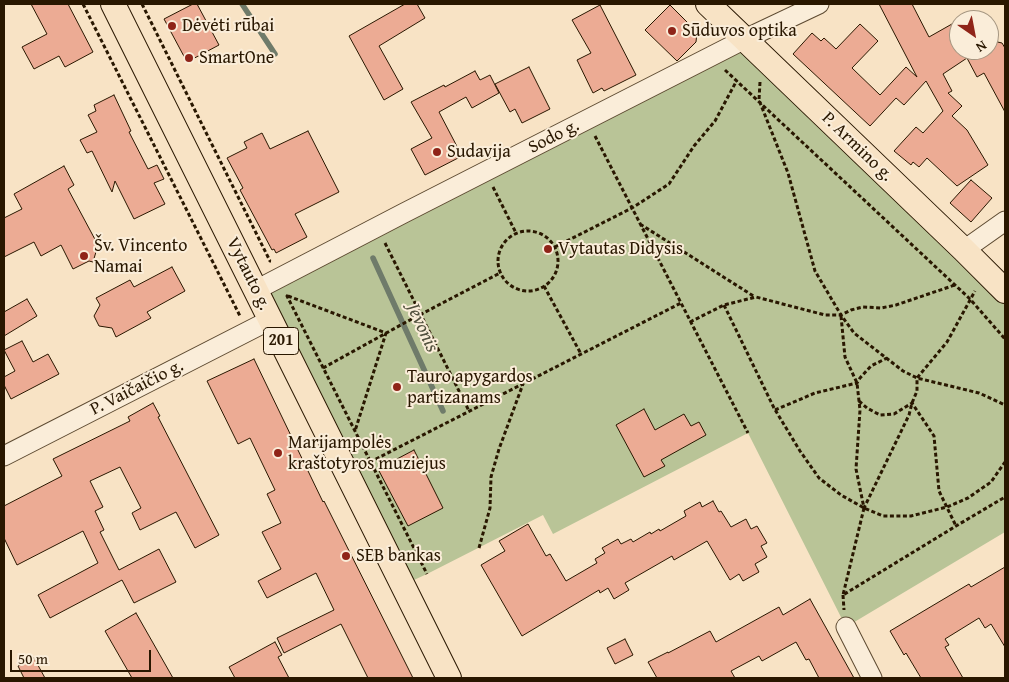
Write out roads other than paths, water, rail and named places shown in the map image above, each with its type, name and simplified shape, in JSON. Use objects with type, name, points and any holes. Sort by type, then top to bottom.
[{"type":"main road","name":"Vytauto g.","points":[[113,4],[449,678]]},
{"type":"main road","name":"P. Armino g.","points":[[708,4],[1005,291]]},
{"type":"street","name":"Sodo g.","points":[[256,290],[404,213],[818,4]]},
{"type":"street","points":[[964,250],[1005,221]]},
{"type":"street","name":"P. Vaičaičio g.","points":[[4,456],[270,320]]},
{"type":"street","points":[[846,628],[872,678]]},
{"type":"waterway","name":"Jevonis","points":[[242,4],[275,54]]},
{"type":"waterway","name":"Jevonis","points":[[373,258],[443,411]]},
{"type":"place","name":"Dėvėti rūbai","points":[[172,26]]},
{"type":"place","name":"Sūduvos optika","points":[[672,31]]},
{"type":"place","name":"SmartOne","points":[[189,58]]},
{"type":"place","name":"Sudavija","points":[[437,152]]},
{"type":"place","name":"Vytautas Didysis","points":[[548,249]]},
{"type":"place","name":"Šv. Vincento Namai","points":[[84,256]]},
{"type":"place","name":"Tauro apygardos partizanams","points":[[397,387]]},
{"type":"place","name":"Marijampolės kraštotyros muziejus","points":[[278,453]]},
{"type":"place","name":"SEB bankas","points":[[346,556]]}]
